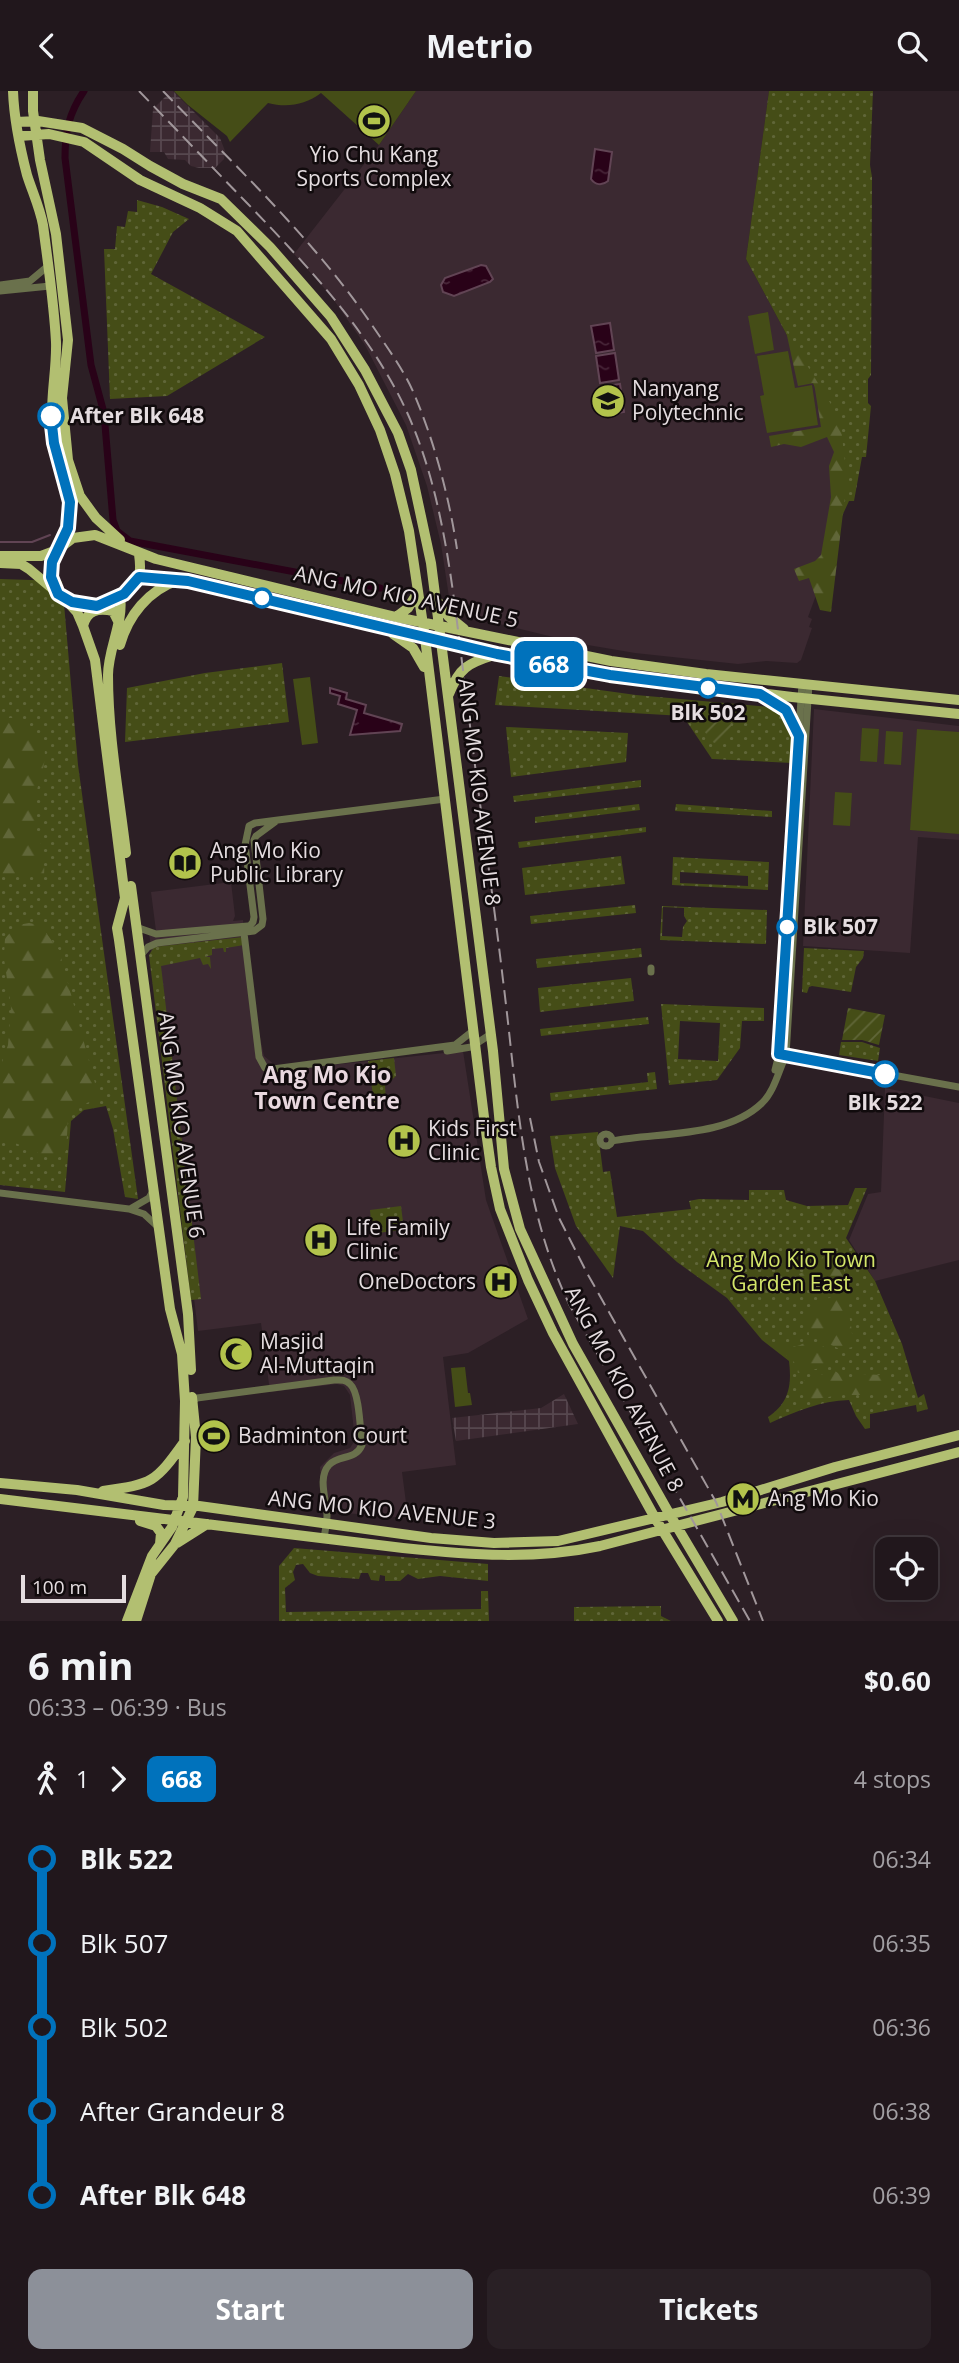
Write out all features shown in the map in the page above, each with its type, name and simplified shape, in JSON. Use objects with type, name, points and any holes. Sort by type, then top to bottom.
[{"type":"main road","points":[[13,91],[19,136],[42,222],[56,342],[53,432],[69,493],[65,538],[52,562],[51,573],[58,594]]},
{"type":"main road","points":[[33,91],[34,120],[43,135],[68,340],[62,398],[68,460],[80,496],[96,518],[139,554]]},
{"type":"main road","name":"ANG MO KIO AVENUE 8","points":[[16,122],[34,120],[82,128],[183,184],[221,199],[270,247],[331,317],[365,370],[398,433],[411,470],[436,597],[491,1034],[505,1169],[520,1229],[573,1345],[733,1621]]},
{"type":"main road","name":"ANG MO KIO AVENUE 8","points":[[19,136],[43,135],[84,142],[140,180],[200,208],[237,231],[331,339],[359,385],[380,430],[395,474],[409,531],[425,638],[491,1167],[500,1209],[560,1350],[655,1518],[718,1621]]},
{"type":"main road","points":[[68,519],[75,530],[86,532],[94,527],[96,518]]},
{"type":"main road","points":[[33,556],[52,546],[68,519]]},
{"type":"main road","points":[[0,556],[49,554],[74,538],[95,535],[139,554]]},
{"type":"main road","points":[[0,563],[21,564],[72,602],[97,606],[120,596],[139,577],[139,554]]},
{"type":"main road","name":"ANG MO KIO AVENUE 5","points":[[139,554],[422,623],[611,661],[694,673],[959,700]]},
{"type":"main road","name":"ANG MO KIO AVENUE 5","points":[[139,577],[181,580],[221,587],[385,629],[610,675],[804,699],[959,714]]},
{"type":"main road","points":[[110,725],[117,655],[126,625],[141,603],[169,583],[181,580]]},
{"type":"main road","points":[[396,617],[408,608],[418,592]]},
{"type":"main road","name":"ANG MO KIO AVENUE 6","points":[[58,594],[77,612],[95,660],[125,898],[117,928],[170,1309],[182,1354],[186,1522],[174,1544],[151,1574],[136,1621]]},
{"type":"main road","name":"ANG MO KIO AVENUE 6","points":[[120,596],[121,609],[109,664],[110,725],[188,1314],[196,1437],[195,1486],[187,1506],[174,1520],[160,1543],[143,1577],[127,1621]]},
{"type":"main road","points":[[436,597],[448,616],[466,631]]},
{"type":"main road","points":[[83,626],[87,615],[95,610],[113,611],[118,621]]},
{"type":"main road","points":[[385,629],[414,648],[430,682]]},
{"type":"main road","points":[[448,697],[456,677],[471,662],[497,654]]},
{"type":"main road","points":[[760,694],[786,710],[799,736]]},
{"type":"main road","points":[[465,957],[472,962],[478,960],[480,955]]},
{"type":"main road","name":"ANG MO KIO AVENUE 3","points":[[4,1483],[463,1541],[532,1543],[588,1535],[722,1503],[848,1464],[959,1435]]},
{"type":"main road","points":[[89,1493],[141,1486],[151,1481],[172,1460],[185,1441]]},
{"type":"main road","name":"ANG MO KIO AVENUE 3","points":[[0,1500],[462,1554],[521,1556],[582,1550],[959,1452]]},
{"type":"main road","points":[[195,1486],[203,1500],[230,1512]]},
{"type":"main road","points":[[638,1524],[644,1516],[647,1503]]},
{"type":"main road","points":[[121,1515],[156,1526],[161,1533],[160,1543]]},
{"type":"main road","points":[[174,1544],[207,1524]]},
{"type":"street","points":[[0,285],[30,281],[48,266]]},
{"type":"street","points":[[0,291],[50,286]]},
{"type":"street","points":[[612,1139],[698,1130],[735,1122],[762,1104],[768,1095],[782,1055],[805,683]]},
{"type":"street","points":[[782,1055],[799,736],[804,699]]},
{"type":"street","points":[[140,956],[148,947],[157,943],[246,929],[253,922],[246,836],[251,824],[445,799]]},
{"type":"street","points":[[136,927],[156,934],[259,928],[264,919],[254,845],[256,836],[278,820]]},
{"type":"street","points":[[246,929],[258,1057],[265,1068],[454,1045],[474,1030]]},
{"type":"street","points":[[401,1053],[415,1054],[476,1045],[491,1034]]},
{"type":"street","points":[[782,1055],[959,1087]]},
{"type":"street","points":[[129,1209],[149,1198],[154,1188]]},
{"type":"street","points":[[0,1193],[129,1209],[151,1219],[160,1230]]},
{"type":"street","points":[[193,1397],[334,1380],[348,1381],[356,1393],[362,1445],[354,1455],[334,1461],[326,1470],[323,1484],[326,1524],[324,1538]]},
{"type":"street","points":[[0,1500],[4,1483]]},
{"type":"shaded area","points":[[164,91],[173,91],[220,138],[225,151],[224,159],[215,168],[199,168],[191,166],[185,160],[168,159],[164,152],[150,152],[153,109],[167,95]]},
{"type":"shaded area","name":"Nanyang Polytechnic","points":[[416,91],[769,91],[746,259],[841,436],[829,560],[808,617],[812,619],[809,627],[812,628],[801,660],[797,663],[766,661],[738,664],[635,653],[582,644],[488,621],[453,608],[427,486],[406,425],[365,345],[331,296],[294,254],[379,145]]},
{"type":"shaded area","points":[[814,709],[959,726],[959,840],[918,837],[910,953],[803,946]]},
{"type":"shaded area","name":"Ang Mo Kio Town Centre","points":[[231,882],[235,916],[233,921],[243,920],[253,1004],[264,1056],[275,1065],[322,1066],[463,1051],[486,1200],[528,1319],[468,1353],[443,1357],[456,1465],[402,1472],[408,1518],[319,1511],[322,1505],[320,1467],[334,1453],[350,1448],[355,1440],[350,1395],[344,1386],[337,1384],[270,1392],[261,1323],[198,1331],[149,932],[156,931],[151,892]]},
{"type":"shaded area","points":[[885,1088],[959,1103],[959,1260],[875,1281],[849,1240],[868,1194],[881,1192]]},
{"type":"shaded area","points":[[564,1394],[578,1424],[456,1441],[452,1418],[541,1408]]},
{"type":"green space","name":"Yio Chu Kang Sports Complex","points":[[174,91],[416,91],[379,145],[321,93],[296,104],[268,103],[230,142],[227,136]]},
{"type":"green space","points":[[769,91],[873,91],[870,165],[871,375],[868,379],[868,403],[871,406],[866,457],[862,457],[854,501],[849,501],[837,527],[841,436],[746,259]]},
{"type":"green space","points":[[137,200],[189,219],[173,232],[151,274],[265,337],[167,396],[110,399],[104,249],[115,249],[117,226],[125,227],[128,211],[137,212]]},
{"type":"green space","points":[[768,312],[774,350],[755,354],[748,316]]},
{"type":"green space","points":[[786,331],[840,419],[847,480],[831,612],[820,610],[809,578],[799,581],[794,569],[815,561],[821,555],[831,497],[829,466],[834,452],[827,437],[801,447],[784,444],[771,447],[769,436],[821,427],[814,383],[798,386]]},
{"type":"green space","points":[[788,351],[795,388],[812,385],[818,425],[767,433],[760,396],[764,395],[757,356]]},
{"type":"green space","points":[[0,579],[62,581],[78,765],[138,1199],[125,1197],[113,1129],[106,1106],[84,1110],[71,1121],[65,1192],[0,1185]]},
{"type":"green space","points":[[282,663],[289,722],[125,742],[127,688],[205,673]]},
{"type":"green space","points":[[499,676],[636,695],[781,708],[794,737],[792,763],[712,759],[683,716],[495,705]]},
{"type":"green space","points":[[310,677],[318,743],[302,745],[293,679]]},
{"type":"green space","points":[[718,714],[726,715],[731,727],[728,738],[721,744],[714,743],[699,725],[706,718]]},
{"type":"green space","points":[[0,718],[18,718],[42,740],[44,766],[34,810],[44,875],[0,876]]},
{"type":"green space","points":[[506,727],[628,733],[626,762],[511,777]]},
{"type":"green space","points":[[862,728],[879,729],[877,762],[860,761]]},
{"type":"green space","points":[[917,729],[959,732],[959,834],[910,830]]},
{"type":"green space","points":[[886,731],[903,732],[901,765],[884,764]]},
{"type":"green space","points":[[641,780],[641,787],[514,802],[513,796]]},
{"type":"green space","points":[[835,792],[852,793],[850,826],[833,825]]},
{"type":"green space","points":[[639,804],[640,810],[535,823],[535,817]]},
{"type":"green space","points":[[676,804],[772,811],[772,817],[675,811]]},
{"type":"green space","points":[[646,827],[646,832],[519,848],[518,842]]},
{"type":"green space","points":[[621,856],[625,884],[525,895],[522,868]]},
{"type":"green space","points":[[673,857],[769,862],[768,890],[672,885]],"holes":[[[680,872],[748,876],[748,886],[680,883]]]},
{"type":"green space","points":[[635,905],[636,913],[531,924],[530,916]]},
{"type":"green space","points":[[662,906],[767,910],[766,944],[660,940]],"holes":[[[663,907],[684,908],[687,921],[682,937],[662,936]]]},
{"type":"green space","points":[[18,925],[40,925],[59,950],[99,1098],[82,1105],[68,1119],[66,1151],[55,1160],[0,1138],[0,1068],[8,1045],[11,1007],[4,958],[5,938]]},
{"type":"green space","points":[[243,937],[244,945],[226,948],[226,952],[223,948],[212,949],[212,955],[205,957],[210,957],[211,969],[208,964],[203,965],[200,958],[161,966],[201,1299],[191,1300],[149,955],[154,947]]},
{"type":"green space","points":[[641,948],[642,957],[537,968],[536,959]]},
{"type":"green space","points":[[804,948],[864,951],[863,958],[856,967],[851,992],[812,986],[807,993],[802,992]]},
{"type":"green space","points":[[631,978],[634,1001],[540,1012],[538,988]]},
{"type":"green space","points":[[661,1004],[764,1008],[764,1021],[742,1021],[740,1048],[717,1080],[669,1085]],"holes":[[[680,1021],[720,1023],[718,1061],[678,1059]]]},
{"type":"green space","points":[[848,1008],[885,1015],[879,1045],[862,1040],[842,1040]]},
{"type":"green space","points":[[648,1017],[649,1024],[541,1036],[540,1029]]},
{"type":"green space","points":[[841,1042],[862,1042],[880,1048],[878,1061],[839,1055]]},
{"type":"green space","points":[[394,1058],[396,1076],[385,1086],[386,1100],[374,1102],[368,1061]]},
{"type":"green space","points":[[655,1072],[657,1089],[551,1101],[550,1093],[648,1082],[647,1073]]},
{"type":"green space","name":"Ang Mo Kio Town Garden East","points":[[598,1132],[603,1172],[610,1171],[617,1217],[691,1209],[689,1201],[699,1199],[749,1200],[749,1190],[784,1190],[786,1200],[807,1206],[848,1205],[855,1188],[867,1188],[846,1238],[875,1281],[902,1344],[918,1398],[924,1394],[928,1409],[917,1412],[916,1405],[870,1414],[870,1428],[865,1429],[849,1400],[809,1407],[770,1423],[768,1417],[781,1406],[787,1393],[789,1361],[762,1340],[727,1298],[677,1262],[643,1231],[620,1226],[613,1278],[576,1226],[555,1168],[550,1136]]},
{"type":"green space","points":[[401,1206],[404,1230],[377,1233],[375,1222],[371,1222],[370,1210]]},
{"type":"green space","points":[[826,1253],[840,1262],[847,1288],[813,1297],[799,1274],[814,1267]]},
{"type":"green space","points":[[846,1294],[852,1347],[842,1350],[809,1335],[805,1322],[816,1305]]},
{"type":"green space","points":[[777,1341],[792,1347],[807,1341],[825,1347],[837,1354],[834,1365],[798,1373],[794,1362],[773,1345]]},
{"type":"green space","points":[[465,1367],[472,1405],[455,1407],[451,1368]]},
{"type":"green space","points":[[835,1371],[847,1379],[861,1374],[881,1375],[890,1383],[888,1389],[880,1395],[840,1395],[805,1401],[804,1379]]},
{"type":"green space","points":[[294,1548],[488,1564],[488,1581],[440,1576],[418,1579],[408,1574],[400,1581],[385,1581],[385,1576],[380,1575],[379,1581],[371,1580],[368,1573],[361,1573],[359,1579],[318,1576],[310,1573],[303,1564],[296,1565],[293,1572],[295,1580],[285,1588],[286,1612],[481,1609],[481,1591],[488,1591],[489,1621],[279,1621],[279,1566]]},
{"type":"green space","points":[[661,1606],[661,1616],[671,1621],[574,1621],[574,1607]]},
{"type":"water","points":[[595,149],[612,152],[608,181],[601,184],[594,183],[591,179]]},
{"type":"water","points":[[481,265],[486,266],[493,279],[490,282],[454,296],[443,292],[441,285],[445,278]]},
{"type":"water","points":[[610,323],[614,350],[596,353],[591,326]]},
{"type":"water","points":[[615,353],[619,380],[600,383],[596,356]]},
{"type":"water","points":[[620,384],[624,412],[605,415],[601,387]]},
{"type":"water","points":[[330,688],[347,693],[346,699],[366,705],[364,713],[402,724],[400,731],[350,735],[357,710],[338,704],[340,696],[330,693]]},
{"type":"waterway","points":[[84,91],[69,123],[65,158],[91,365],[104,413],[113,520],[117,531],[130,541],[380,588]]},
{"type":"waterway","points":[[109,495],[111,490]]},
{"type":"waterway","points":[[0,542],[32,542],[50,535]]},
{"type":"railway","points":[[139,91],[308,268],[346,314],[381,364],[413,426],[437,502],[452,582],[517,1105],[541,1228],[570,1306],[750,1621]]},
{"type":"railway","points":[[163,91],[301,234],[351,296],[396,361],[411,387],[429,433],[450,510],[457,549]]},
{"type":"railway","points":[[530,1118],[539,1162],[559,1218],[587,1273],[716,1502],[763,1621]]},
{"type":"bus line","name":"668","points":[[51,416],[54,443],[70,502],[68,528],[52,562],[51,577],[58,594],[72,602],[97,606],[124,594],[139,577],[188,581],[497,654],[610,675],[760,694],[783,707],[799,736],[779,1054],[885,1074]]},
{"type":"place","name":"Yio Chu Kang Sports Complex","points":[[374,121]]},
{"type":"place","name":"Nanyang Polytechnic","points":[[608,401]]},
{"type":"place","name":"After Blk 648","points":[[51,416]]},
{"type":"place","name":"Blk 502","points":[[708,688]]},
{"type":"place","name":"Ang Mo Kio Public Library","points":[[185,863]]},
{"type":"place","name":"Blk 507","points":[[787,927]]},
{"type":"place","name":"Blk 522","points":[[885,1074]]},
{"type":"place","name":"Kids First Clinic","points":[[404,1141]]},
{"type":"place","name":"Life Family Clinic","points":[[321,1240]]},
{"type":"place","name":"OneDoctors","points":[[501,1282]]},
{"type":"place","name":"Masjid Al-Muttaqin","points":[[236,1354]]},
{"type":"place","name":"Badminton Court","points":[[214,1436]]},
{"type":"place","name":"Ang Mo Kio","points":[[743,1499]]},
{"type":"district","name":"Ang Mo Kio Town Centre","points":[[327,1088]]}]
